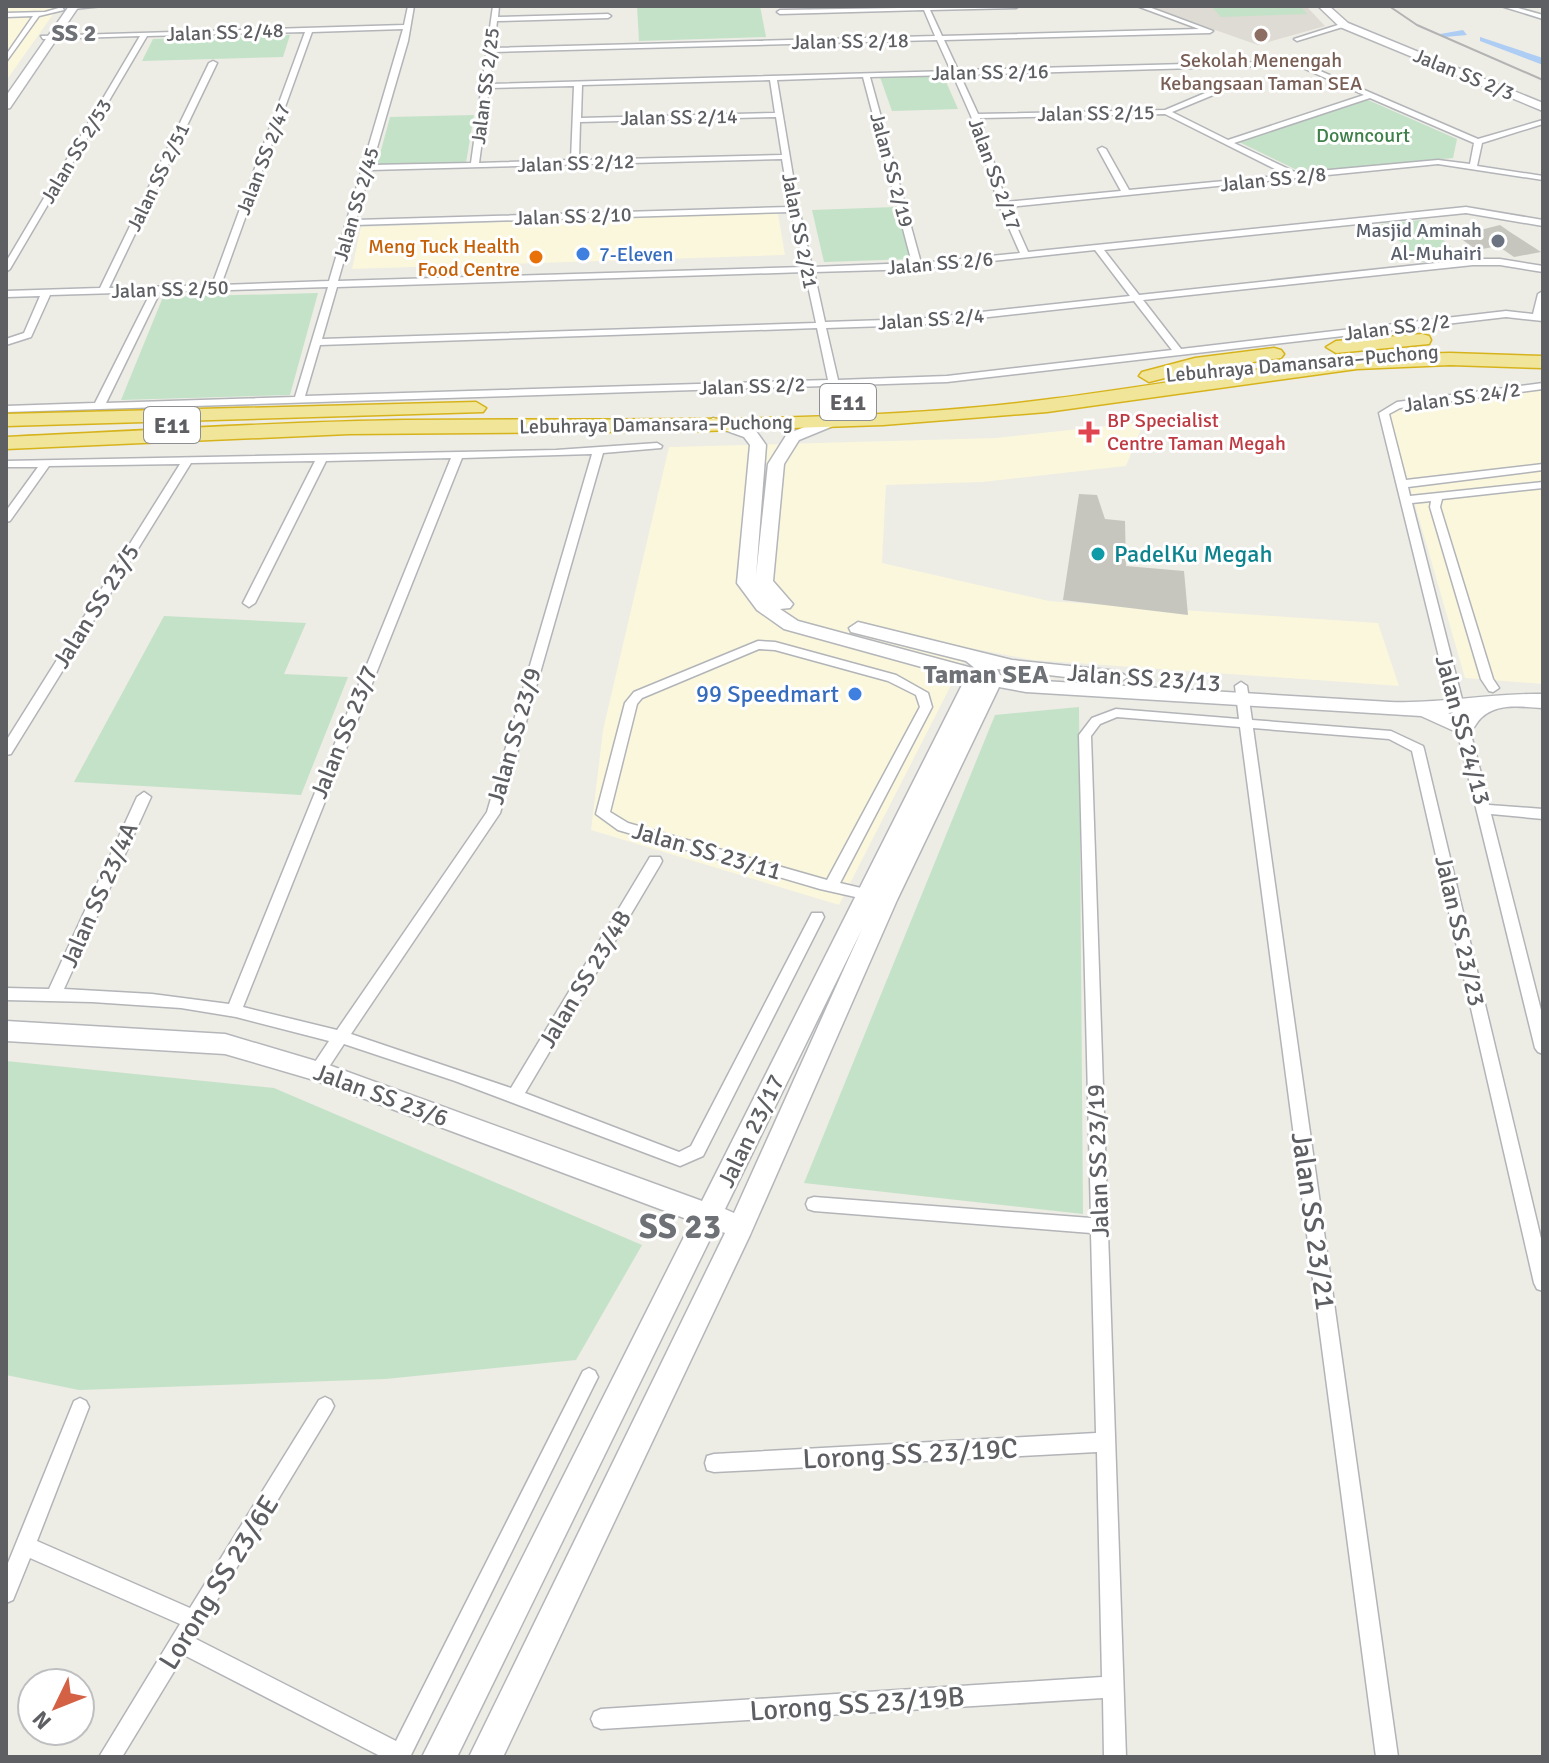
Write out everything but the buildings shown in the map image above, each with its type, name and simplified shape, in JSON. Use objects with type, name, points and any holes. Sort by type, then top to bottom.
[{"type":"highway","points":[[1149,376],[1195,364],[1374,342],[1427,339],[1543,345]]},
{"type":"highway","name":"Lebuhraya Damansara–Puchong","points":[[542,419],[713,423],[945,416],[1166,390],[1273,368],[1417,350],[1543,353]]},
{"type":"highway","name":"Lebuhraya Damansara–Puchong","points":[[6,432],[335,425],[463,426],[945,396],[1149,376],[1273,368],[1425,359],[1543,362]]},
{"type":"highway","points":[[1166,390],[1209,391],[1382,371],[1450,369],[1543,372]]},
{"type":"highway","points":[[6,420],[425,407],[542,419]]},
{"type":"highway","points":[[6,454],[330,442],[542,419]]},
{"type":"highway","name":"Lebuhraya Damansara–Puchong","points":[[6,443],[335,425]]},
{"type":"street","points":[[6,7],[100,6]]},
{"type":"street","name":"Jalan SS 2/45","points":[[299,401],[411,6]]},
{"type":"street","name":"Jalan SS 2/25","points":[[475,166],[496,6]]},
{"type":"street","points":[[780,12],[1016,6]]},
{"type":"street","name":"Jalan SS 2/18","points":[[490,50],[1210,31],[1140,6]]},
{"type":"street","name":"Jalan SS 2/3","points":[[1323,6],[1344,25],[1543,107]]},
{"type":"street","points":[[1504,6],[1543,17]]},
{"type":"street","points":[[6,16],[46,14],[65,7]]},
{"type":"street","points":[[6,105],[65,7]]},
{"type":"street","name":"Jalan SS 2/17","points":[[925,7],[975,116],[1003,205],[1025,255]]},
{"type":"street","points":[[6,16],[51,19],[49,33],[6,91]]},
{"type":"street","points":[[494,19],[608,16]]},
{"type":"street","points":[[6,60],[36,17]]},
{"type":"street","points":[[1297,39],[1344,25]]},
{"type":"street","name":"Jalan SS 2/48","points":[[49,33],[145,34],[406,27]]},
{"type":"street","name":"Jalan SS 2/47","points":[[215,288],[309,30]]},
{"type":"street","name":"Jalan SS 2/53","points":[[6,269],[145,34]]},
{"type":"street","name":"Jalan SS 2/51","points":[[103,291],[213,63]]},
{"type":"street","name":"Jalan SS 2/16","points":[[486,86],[1297,63],[1478,142]]},
{"type":"street","name":"Jalan SS 2/19","points":[[866,75],[917,266]]},
{"type":"street","name":"Jalan SS 2/21","points":[[773,78],[794,204],[834,383]]},
{"type":"street","points":[[575,163],[579,120],[578,82]]},
{"type":"street","points":[[1166,112],[1210,93]]},
{"type":"street","points":[[1231,141],[1368,96]]},
{"type":"street","name":"Jalan SS 2/15","points":[[975,116],[1166,112],[1231,141],[1299,177]]},
{"type":"street","name":"Jalan SS 2/14","points":[[579,120],[779,115]]},
{"type":"street","points":[[1473,167],[1478,142],[1543,122]]},
{"type":"street","points":[[1102,149],[1126,193]]},
{"type":"street","name":"Jalan SS 2/12","points":[[367,168],[786,157]]},
{"type":"street","name":"Jalan SS 2/8","points":[[1003,205],[1438,162],[1543,178]]},
{"type":"street","name":"Jalan SS 2/10","points":[[352,218],[794,204]]},
{"type":"street","name":"Jalan SS 2/6","points":[[333,284],[917,266],[1466,210],[1543,223]]},
{"type":"street","points":[[1098,248],[1178,352]]},
{"type":"street","name":"Jalan SS 2/4","points":[[317,342],[917,322],[1473,262],[1500,262],[1543,269]]},
{"type":"street","name":"Jalan SS 2/50","points":[[6,294],[333,284]]},
{"type":"street","points":[[99,406],[157,289]]},
{"type":"street","points":[[6,342],[28,335],[46,293]]},
{"type":"street","points":[[1540,318],[1543,294]]},
{"type":"street","name":"Jalan SS 2/2","points":[[6,409],[947,379],[1506,314],[1540,318]]},
{"type":"street","name":"Jalan SS 24/2","points":[[1384,413],[1397,405],[1543,386]]},
{"type":"street","name":"Jalan SS 24/13","points":[[1384,413],[1543,1048]]},
{"type":"street","name":"Jalan SS 23/13","points":[[832,421],[793,437],[776,464],[764,582],[778,600],[799,613],[1026,686],[1454,698]]},
{"type":"street","name":"Jalan SS 23/13","points":[[713,423],[750,434],[758,445],[746,583],[764,606],[791,625],[942,667],[982,670],[1012,666],[1242,693],[1425,710],[1454,698]]},
{"type":"street","points":[[6,464],[458,455],[657,446]]},
{"type":"street","name":"Jalan SS 23/9","points":[[317,1071],[495,808],[598,451]]},
{"type":"street","name":"Jalan SS 23/7","points":[[234,1011],[316,800],[458,455]]},
{"type":"street","points":[[249,603],[322,458]]},
{"type":"street","name":"Jalan SS 23/5","points":[[6,751],[187,461]]},
{"type":"street","points":[[6,519],[46,463]]},
{"type":"street","points":[[1402,484],[1543,467]]},
{"type":"street","points":[[1402,484],[1437,497]]},
{"type":"street","points":[[1406,500],[1543,485]]},
{"type":"street","points":[[1437,497],[1435,507],[1487,679],[1495,694]]},
{"type":"street","name":"Jalan SS 23/11","points":[[832,885],[926,707],[922,693],[892,678],[775,646],[758,645],[638,695],[631,703],[603,814],[623,827],[805,880],[876,897]]},
{"type":"street","points":[[942,667],[971,703],[1026,686]]},
{"type":"street","name":"Jalan 23/17","points":[[439,1757],[710,1217],[876,897],[971,703],[982,670]]},
{"type":"street","points":[[1454,698],[1543,692]]},
{"type":"street","name":"Jalan SS 23/21","points":[[1242,693],[1387,1757]]},
{"type":"street","points":[[1495,694],[1543,701]]},
{"type":"street","points":[[1425,710],[1463,728],[1495,694]]},
{"type":"street","name":"Jalan SS 23/19","points":[[1115,1757],[1085,735],[1096,721],[1116,713],[1246,723]]},
{"type":"street","name":"Jalan SS 23/23","points":[[1246,723],[1391,735],[1418,749],[1543,1283]]},
{"type":"street","name":"Jalan SS 23/4A","points":[[54,994],[144,797]]},
{"type":"street","points":[[1484,809],[1543,814]]},
{"type":"street","name":"Jalan SS 23/4B","points":[[515,1096],[655,861]]},
{"type":"street","name":"Jalan 23/17","points":[[486,1757],[741,1227],[876,897]]},
{"type":"street","points":[[6,994],[54,994],[234,1011],[339,1037],[515,1096],[680,1159],[697,1151],[817,917]]},
{"type":"street","name":"Jalan SS 23/6","points":[[6,1031],[225,1044],[317,1071],[741,1227]]},
{"type":"street","points":[[814,1204],[1100,1226]]},
{"type":"street","points":[[181,1642],[400,1756],[589,1377]]},
{"type":"street","name":"Lorong SS 23/6E","points":[[110,1757],[325,1406]]},
{"type":"street","points":[[6,1593],[80,1407]]},
{"type":"street","name":"Lorong SS 23/19C","points":[[714,1463],[1107,1442]]},
{"type":"street","points":[[24,1545],[195,1620]]},
{"type":"street","name":"Lorong SS 23/19B","points":[[601,1719],[1113,1687]]},
{"type":"shaded area","points":[[6,6],[59,6],[6,81]]},
{"type":"shaded area","name":"Sekolah Menengah Kebangsaan Taman SEA","points":[[1147,6],[1306,6],[1325,26],[1258,45]]},
{"type":"shaded area","points":[[778,213],[785,255],[352,269],[361,227]]},
{"type":"shaded area","points":[[1543,389],[1543,684],[1465,678],[1389,415],[1394,411]]},
{"type":"shaded area","points":[[1144,422],[1126,466],[983,482],[886,485],[882,563],[1049,601],[1378,623],[1399,686],[1033,660],[970,648],[839,905],[591,830],[603,730],[669,447],[996,438]]},
{"type":"green space","points":[[637,6],[760,6],[766,37],[639,41]]},
{"type":"green space","points":[[1211,6],[1300,6],[1307,14],[1221,17]]},
{"type":"green space","points":[[290,35],[283,57],[142,61],[153,39]]},
{"type":"green space","points":[[943,75],[958,109],[892,111],[880,77]]},
{"type":"green space","name":"Downcourt","points":[[1368,100],[1457,139],[1453,158],[1303,173],[1239,142]]},
{"type":"green space","points":[[474,115],[466,163],[377,165],[390,117]]},
{"type":"green space","points":[[895,207],[911,259],[824,262],[812,210]]},
{"type":"green space","points":[[1421,220],[1463,258],[1422,262],[1381,224]]},
{"type":"green space","points":[[318,293],[290,395],[121,400],[163,297]]},
{"type":"green space","points":[[164,616],[306,623],[284,674],[348,677],[301,795],[74,782]]},
{"type":"green space","points":[[1079,707],[1083,1214],[804,1183],[995,715]]},
{"type":"green space","points":[[6,1061],[274,1088],[642,1245],[576,1360],[385,1379],[79,1390],[6,1375]]},
{"type":"waterway","points":[[1445,34],[1463,33]]},
{"type":"waterway","points":[[1484,39],[1543,62]]},
{"type":"tram line","points":[[1389,6],[1417,25],[1543,80]]},
{"type":"place","name":"Sekolah Menengah Kebangsaan Taman SEA","points":[[1261,35]]},
{"type":"place","name":"Masjid Aminah Al-Muhairi","points":[[1498,241]]},
{"type":"place","name":"7-Eleven","points":[[583,254]]},
{"type":"place","name":"Meng Tuck Health Food Centre","points":[[536,257]]},
{"type":"place","name":"BP Specialist Centre Taman Megah","points":[[1089,432]]},
{"type":"place","name":"PadelKu Megah","points":[[1098,554]]},
{"type":"place","name":"99 Speedmart","points":[[855,694]]},
{"type":"district","name":"SS 2","points":[[74,33]]},
{"type":"district","name":"Taman SEA","points":[[986,674]]},
{"type":"district","name":"SS 23","points":[[680,1226]]}]
